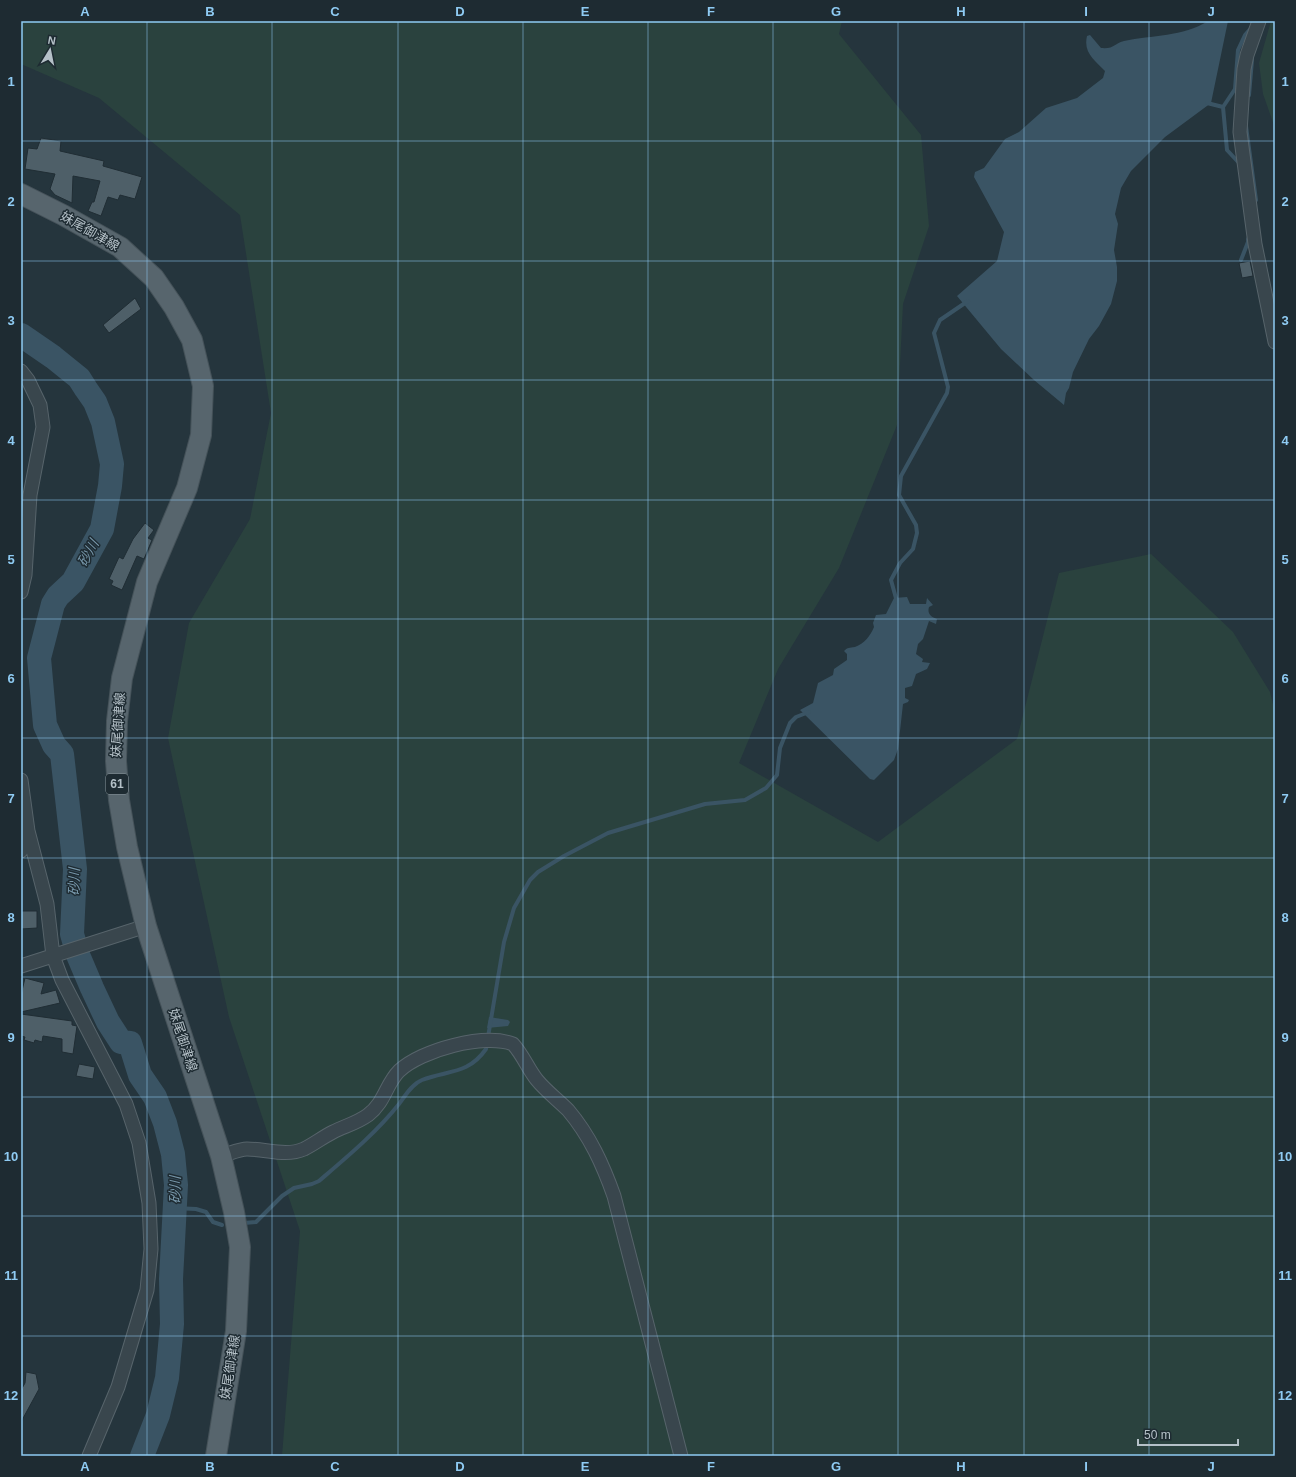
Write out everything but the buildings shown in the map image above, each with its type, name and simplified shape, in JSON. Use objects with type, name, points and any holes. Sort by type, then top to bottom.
[{"type":"main road","name":"妹尾御津線","points":[[21,194],[120,246],[154,278],[174,307],[192,340],[203,386],[201,435],[187,488],[147,582],[122,678],[116,721],[116,761],[118,800],[127,847],[146,926],[221,1156],[234,1212],[240,1254],[236,1331],[216,1456]]},
{"type":"street","points":[[1258,25],[1244,69],[1240,132],[1255,244],[1275,342]]},
{"type":"street","points":[[21,371],[28,380],[40,405],[43,428],[30,495],[25,575],[21,592]]},
{"type":"street","points":[[21,780],[28,831],[47,904],[56,955],[68,993],[126,1104],[139,1142],[149,1202],[151,1249],[147,1290],[118,1387],[89,1456]]},
{"type":"street","points":[[21,851],[28,831]]},
{"type":"street","points":[[21,966],[146,926]]},
{"type":"street","points":[[221,1156],[245,1149],[288,1153],[303,1149],[332,1132],[354,1124],[368,1114],[381,1103],[398,1072],[411,1060],[432,1051],[487,1040],[513,1044],[538,1081],[567,1109],[594,1146],[614,1196],[681,1456]]},
{"type":"green space","points":[[21,21],[842,21],[839,34],[921,135],[929,226],[903,304],[897,425],[839,568],[778,669],[739,763],[878,842],[1017,739],[1059,573],[1151,554],[1233,632],[1270,692],[1275,712],[1275,1456],[282,1456],[300,1231],[229,1017],[168,738],[189,623],[250,519],[271,413],[240,215],[99,98],[21,64]]},
{"type":"green space","points":[[1271,21],[1275,21],[1275,128],[1263,94],[1259,63]]},
{"type":"water","points":[[1208,21],[1228,21],[1211,103],[1165,137],[1131,171],[1121,188],[1115,214],[1118,224],[1114,250],[1117,267],[1117,281],[1111,304],[1099,326],[1089,339],[1073,372],[1069,388],[1066,393],[1064,405],[1034,380],[1001,349],[957,296],[997,261],[1004,232],[974,177],[975,172],[984,168],[1005,139],[1019,132],[1046,108],[1077,98],[1103,78],[1105,71],[1088,52],[1086,42],[1087,36],[1090,35],[1101,48],[1109,48],[1124,41],[1178,33]]},
{"type":"water","points":[[907,597],[910,604],[926,604],[927,598],[933,605],[929,607],[929,613],[937,619],[936,624],[929,621],[923,639],[918,644],[916,654],[923,659],[922,662],[930,663],[927,669],[916,674],[912,686],[905,688],[905,698],[909,700],[903,704],[898,749],[894,760],[874,780],[870,779],[800,710],[813,703],[818,683],[833,675],[834,669],[847,660],[847,654],[844,651],[848,648],[858,646],[869,636],[874,627],[873,623],[876,615],[886,614],[894,598]]},
{"type":"water","points":[[489,1017],[508,1020],[510,1022],[508,1026],[487,1028]]},
{"type":"waterway","points":[[1240,164],[1227,150],[1223,107],[1235,89],[1238,50],[1245,35],[1252,27]]},
{"type":"waterway","points":[[1249,95],[1252,60]]},
{"type":"waterway","points":[[1207,103],[1223,107]]},
{"type":"waterway","points":[[1246,126],[1256,200]]},
{"type":"waterway","points":[[1241,260],[1248,239]]},
{"type":"waterway","points":[[897,602],[891,580],[900,563],[913,549],[917,533],[916,525],[899,495],[901,476],[947,393],[948,387],[934,333],[940,320],[968,301]]},
{"type":"waterway","name":"砂川","points":[[21,335],[53,357],[79,378],[95,402],[103,422],[112,464],[110,486],[102,529],[73,582],[58,596],[53,604],[39,658],[45,725],[54,745],[62,754],[75,869],[72,934],[78,955],[108,1022],[121,1042],[130,1043],[140,1075],[155,1097],[165,1123],[173,1154],[176,1185],[171,1279],[172,1324],[167,1378],[158,1415],[142,1456]]},
{"type":"waterway","points":[[244,1223],[256,1222],[282,1196],[294,1188],[319,1181],[371,1135],[418,1082],[464,1068],[479,1057],[486,1049],[504,942],[514,908],[530,880],[538,872],[564,856],[608,833],[705,804],[745,800],[766,788],[777,775],[780,748],[790,723],[796,717],[809,712]]},
{"type":"waterway","points":[[174,1208],[196,1209],[206,1212],[213,1222],[222,1225]]}]
